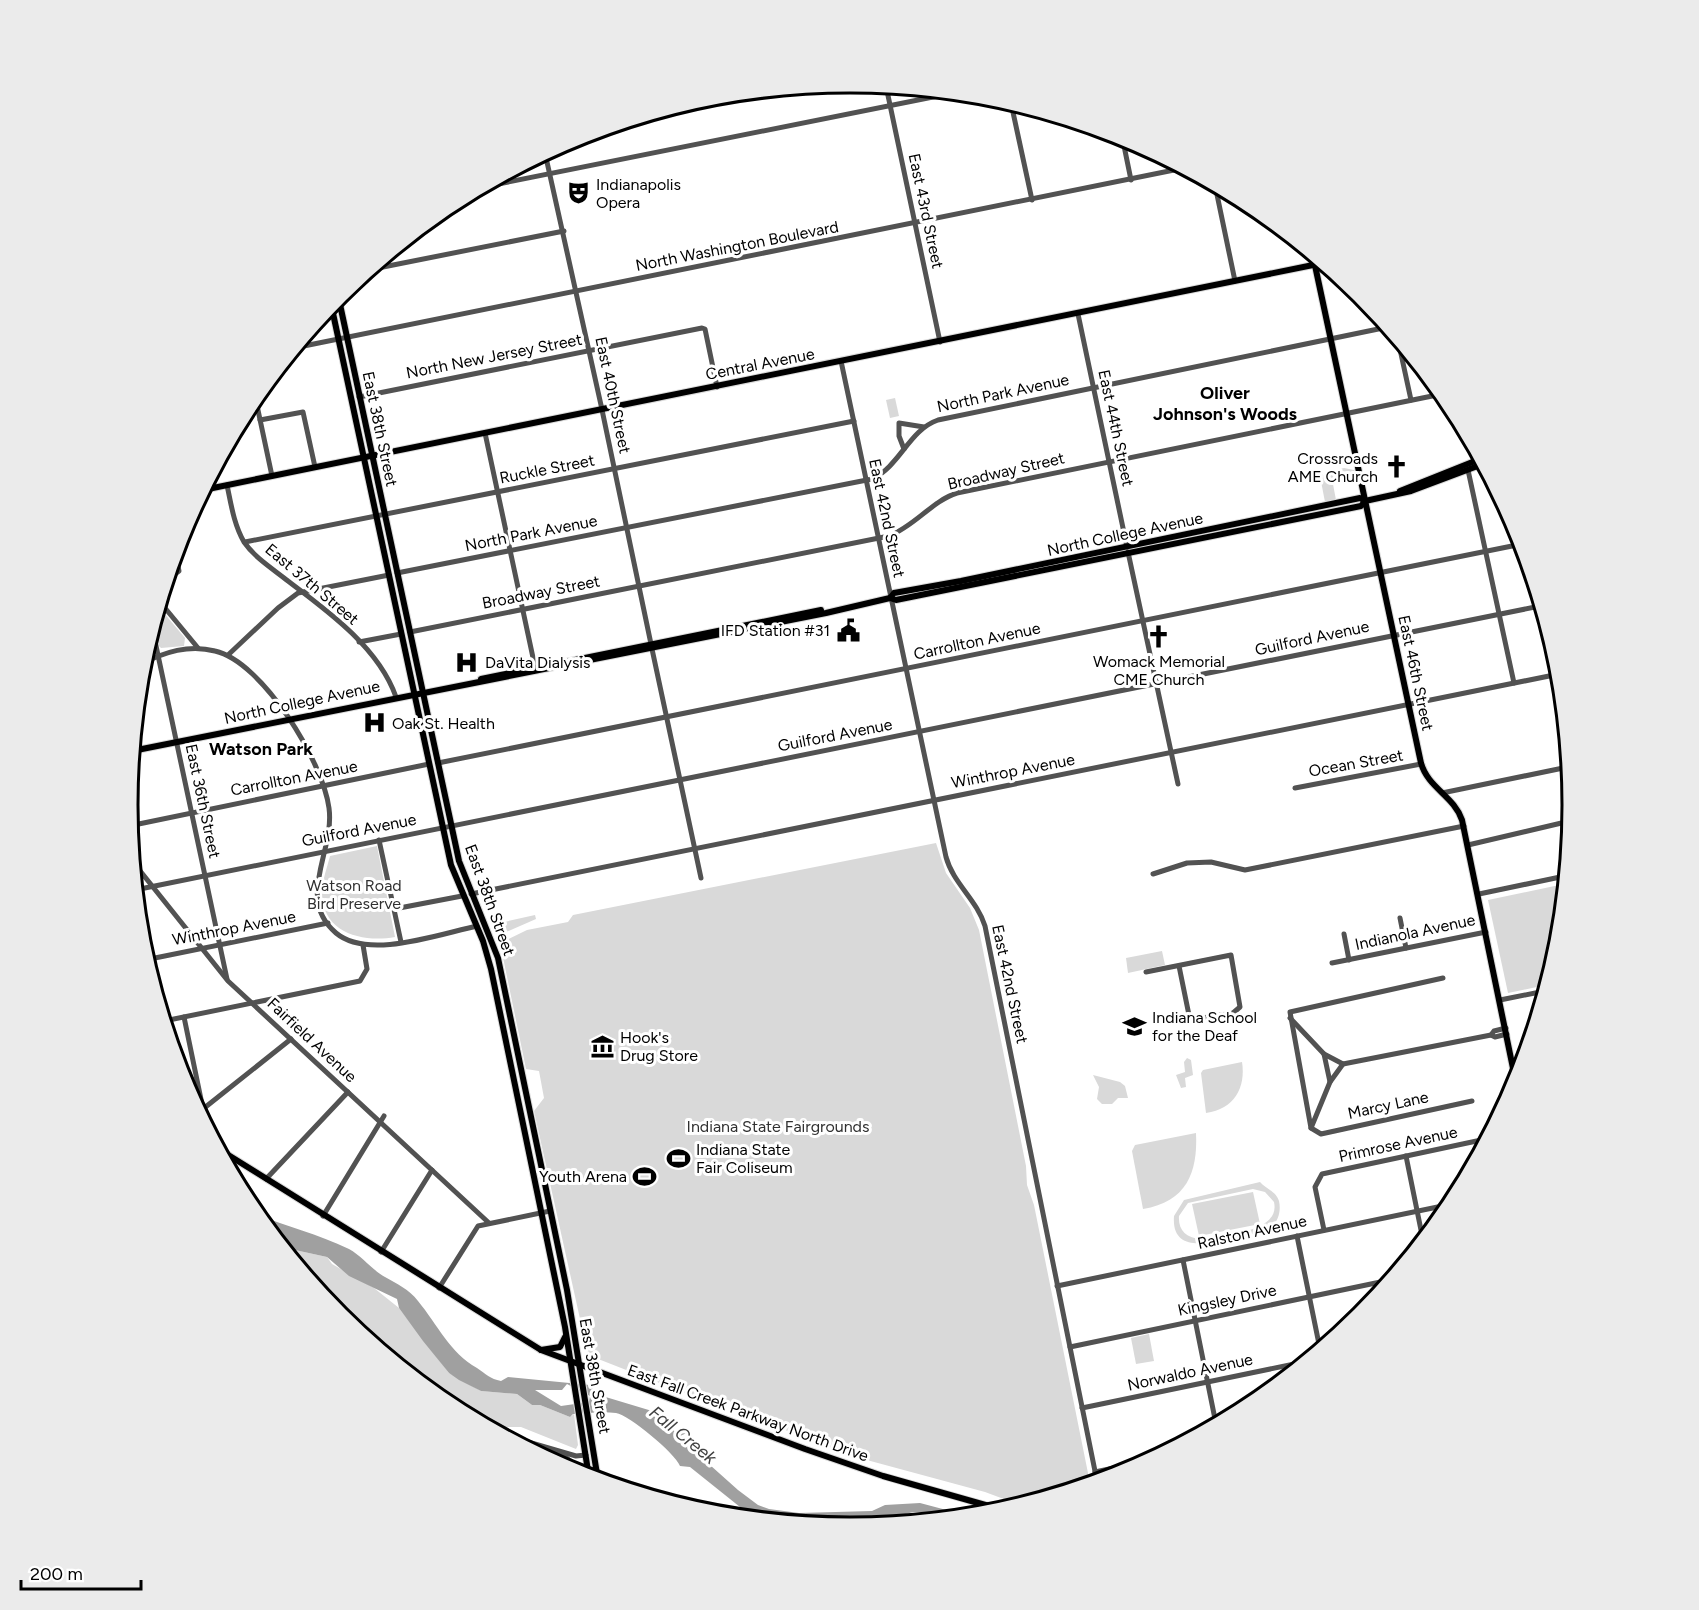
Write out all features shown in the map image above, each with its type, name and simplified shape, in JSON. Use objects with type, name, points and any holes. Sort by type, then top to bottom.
[{"type":"main road","name":"Central Avenue","points":[[212,488],[1313,265]]},
{"type":"main road","name":"East 46th Street","points":[[1320,271],[1331,339],[1421,764],[1428,780],[1460,813],[1513,1061]]},
{"type":"main road","name":"East 38th Street","points":[[341,308],[460,866],[498,958],[580,1365],[597,1470]]},
{"type":"main road","name":"East 38th Street","points":[[333,315],[452,870],[490,962],[566,1327],[588,1467]]},
{"type":"main road","name":"North College Avenue","points":[[1390,495],[1473,462]]},
{"type":"main road","name":"North College Avenue","points":[[140,749],[840,608],[890,597],[894,593],[1361,506],[1365,501],[1411,492],[1476,467]]},
{"type":"main road","name":"North College Avenue","points":[[478,681],[488,676],[651,646]]},
{"type":"main road","name":"East Fall Creek Parkway North Drive","points":[[231,1157],[541,1350],[804,1449],[884,1476],[983,1504]]},
{"type":"main road","points":[[541,1350],[558,1348],[563,1345],[566,1327]]},
{"type":"street","name":"East 43rd Street","points":[[888,95],[940,342]]},
{"type":"street","points":[[503,183],[928,98]]},
{"type":"street","points":[[1013,112],[1032,200]]},
{"type":"street","points":[[1124,148],[1131,180]]},
{"type":"street","name":"East 40th Street","points":[[547,161],[590,351],[701,878]]},
{"type":"street","name":"North Washington Boulevard","points":[[306,345],[1173,171]]},
{"type":"street","points":[[1217,195],[1235,281]]},
{"type":"street","points":[[384,267],[564,231]]},
{"type":"street","name":"East 44th Street","points":[[1078,314],[1178,784]]},
{"type":"street","name":"North New Jersey Street","points":[[360,397],[704,328],[717,387]]},
{"type":"street","name":"North Park Avenue","points":[[398,573],[866,480],[883,472],[924,427],[947,418],[1378,329]]},
{"type":"street","points":[[1402,357],[1411,400]]},
{"type":"street","name":"East 42nd Street","points":[[841,362],[948,864],[976,905],[985,926],[1095,1472]]},
{"type":"street","name":"Broadway Street","points":[[410,632],[878,539],[904,529],[954,494],[1432,396]]},
{"type":"street","points":[[258,408],[272,476]]},
{"type":"street","points":[[260,420],[303,412],[315,467]]},
{"type":"street","name":"Ruckle Street","points":[[245,542],[854,421]]},
{"type":"street","points":[[904,449],[899,436],[899,423],[924,427]]},
{"type":"street","points":[[485,433],[535,667]]},
{"type":"street","points":[[1468,470],[1514,683]]},
{"type":"street","name":"East 37th Street","points":[[227,485],[237,526],[245,542],[258,557],[331,614],[359,642],[381,670],[396,697]]},
{"type":"street","name":"Carrollton Avenue","points":[[438,763],[1512,546]]},
{"type":"street","points":[[228,655],[279,607],[303,592],[389,575]]},
{"type":"street","name":"Guilford Avenue","points":[[143,889],[1533,607]]},
{"type":"street","points":[[166,609],[198,648]]},
{"type":"street","points":[[359,642],[401,634]]},
{"type":"street","name":"East 36th Street","points":[[156,646],[228,981]]},
{"type":"street","points":[[153,658],[198,648],[228,655],[255,677],[288,719],[323,786],[330,819],[326,851],[316,893],[318,907],[327,923],[344,938],[363,945],[400,942],[477,926]]},
{"type":"street","name":"Winthrop Avenue","points":[[471,894],[1550,676]]},
{"type":"street","name":"Carrollton Avenue","points":[[138,824],[429,764]]},
{"type":"street","name":"Ocean Street","points":[[1295,788],[1421,764]]},
{"type":"street","points":[[1442,793],[1560,769]]},
{"type":"street","points":[[1468,844],[1561,823]]},
{"type":"street","points":[[1153,874],[1187,863],[1211,862],[1245,870],[1464,826]]},
{"type":"street","points":[[379,840],[400,942]]},
{"type":"street","name":"Fairfield Avenue","points":[[141,873],[228,981],[489,1223]]},
{"type":"street","points":[[1479,894],[1557,878]]},
{"type":"street","points":[[394,909],[462,896]]},
{"type":"street","points":[[1400,918],[1406,948]]},
{"type":"street","name":"Winthrop Avenue","points":[[154,958],[327,923]]},
{"type":"street","name":"Indianola Avenue","points":[[1332,963],[1486,932]]},
{"type":"street","name":"Indianola Avenue","points":[[1344,934],[1348,960]]},
{"type":"street","points":[[171,1020],[360,981],[367,969],[363,945]]},
{"type":"street","points":[[1146,972],[1231,955],[1240,1007],[1233,1013],[1190,1020],[1179,966]]},
{"type":"street","points":[[1311,1128],[1290,1012],[1295,1008],[1443,978]]},
{"type":"street","points":[[1500,1000],[1536,993]]},
{"type":"street","points":[[184,1017],[197,1088]]},
{"type":"street","points":[[1290,1017],[1324,1054],[1343,1064],[1491,1035],[1494,1031],[1506,1031]]},
{"type":"street","points":[[205,1107],[291,1040]]},
{"type":"street","points":[[1324,1054],[1330,1082]]},
{"type":"street","name":"Marcy Lane","points":[[1343,1064],[1330,1082],[1311,1128],[1321,1134],[1472,1101]]},
{"type":"street","points":[[516,1090],[525,1089]]},
{"type":"street","points":[[266,1179],[348,1092]]},
{"type":"street","points":[[323,1216],[384,1116]]},
{"type":"street","name":"Primrose Avenue","points":[[1324,1230],[1315,1187],[1317,1179],[1325,1173],[1477,1141]]},
{"type":"street","points":[[1406,1156],[1421,1229]]},
{"type":"street","points":[[381,1252],[432,1170]]},
{"type":"street","name":"Ralston Avenue","points":[[1057,1286],[1438,1207]]},
{"type":"street","points":[[439,1288],[475,1229],[489,1223],[550,1210]]},
{"type":"street","points":[[1297,1236],[1318,1341]]},
{"type":"street","points":[[1183,1260],[1214,1416]]},
{"type":"street","name":"Kingsley Drive","points":[[1070,1347],[1377,1283]]},
{"type":"street","name":"Norwaldo Avenue","points":[[1082,1408],[1289,1365]]},
{"type":"street","points":[[544,1448],[576,1456],[586,1455]]},
{"type":"street","points":[[558,1451],[568,1459]]},
{"type":"street","points":[[1095,1472],[1100,1471]]},
{"type":"green space","points":[[895,398],[899,416],[890,418],[886,400]]},
{"type":"green space","points":[[1344,468],[1354,470],[1355,474],[1332,479],[1336,500],[1325,502],[1319,471],[1324,476],[1331,471]]},
{"type":"green space","points":[[164,613],[185,638],[184,646],[161,648],[158,639]]},
{"type":"green space","name":"Indiana State Fairgrounds","points":[[936,843],[946,873],[970,908],[979,930],[1026,1166],[1027,1185],[1034,1205],[1088,1475],[1034,1493],[1005,1499],[852,1456],[736,1411],[737,1404],[723,1399],[718,1406],[588,1355],[534,1111],[544,1098],[539,1071],[526,1069],[500,943],[527,930],[568,922],[573,915]]},
{"type":"green space","name":"Watson Road Bird Preserve","points":[[377,846],[395,937],[370,938],[346,932],[329,918],[324,907],[322,888],[330,856]]},
{"type":"green space","points":[[1556,886],[1548,944],[1538,987],[1508,993],[1488,900]]},
{"type":"green space","points":[[535,915],[536,919],[497,936],[495,924]]},
{"type":"green space","points":[[1162,951],[1165,965],[1128,973],[1126,958]]},
{"type":"green space","points":[[1187,1058],[1191,1060],[1193,1075],[1185,1078],[1186,1087],[1181,1088],[1176,1075],[1185,1072],[1184,1062]]},
{"type":"green space","points":[[1242,1062],[1242,1080],[1236,1096],[1224,1107],[1206,1113],[1201,1073],[1203,1070]]},
{"type":"green space","points":[[1093,1075],[1120,1082],[1125,1086],[1128,1098],[1118,1098],[1112,1104],[1102,1104],[1097,1099],[1099,1087]]},
{"type":"green space","points":[[1196,1133],[1195,1161],[1186,1183],[1170,1200],[1143,1209],[1132,1151],[1135,1145]]},
{"type":"green space","points":[[1260,1182],[1273,1192],[1280,1204],[1278,1219],[1274,1225],[1263,1231],[1195,1243],[1179,1236],[1175,1228],[1174,1216],[1184,1200]],"holes":[[[1253,1189],[1265,1192],[1274,1202],[1274,1212],[1268,1220],[1248,1231],[1200,1239],[1187,1235],[1180,1225],[1179,1216],[1188,1203]]]},
{"type":"green space","points":[[1253,1192],[1260,1224],[1199,1236],[1192,1204]]},
{"type":"green space","points":[[294,1250],[327,1257],[332,1264],[374,1288],[399,1308],[449,1373],[481,1391],[517,1394],[532,1405],[540,1405],[570,1417],[574,1414],[578,1445],[576,1449],[521,1427],[504,1427],[454,1397],[380,1340],[346,1308]]},
{"type":"green space","points":[[1149,1334],[1154,1361],[1136,1364],[1131,1338]]},
{"type":"shaded area","name":"Fall Creek","points":[[271,1220],[349,1249],[380,1274],[403,1287],[411,1293],[459,1354],[467,1362],[494,1379],[501,1381],[508,1377],[590,1385],[599,1395],[662,1414],[675,1432],[689,1428],[689,1432],[680,1436],[682,1440],[758,1505],[769,1509],[799,1513],[872,1511],[885,1505],[920,1503],[947,1510],[850,1517],[803,1515],[742,1508],[690,1467],[680,1466],[661,1444],[622,1415],[600,1412],[573,1414],[570,1417],[540,1405],[532,1405],[517,1394],[481,1391],[459,1380],[449,1373],[423,1341],[399,1308],[397,1299],[349,1276],[327,1257],[295,1250]],"holes":[[[567,1384],[590,1396],[589,1402],[561,1406],[535,1390],[562,1390]]]},
{"type":"place","name":"Indianapolis Opera","points":[[578,193]]},
{"type":"place","name":"Crossroads AME Church","points":[[1396,467]]},
{"type":"place","name":"IFD Station #31","points":[[848,630]]},
{"type":"place","name":"Womack Memorial CME Church","points":[[1159,636]]},
{"type":"place","name":"DaVita Dialysis","points":[[467,662]]},
{"type":"place","name":"Oak St. Health","points":[[374,723]]},
{"type":"place","name":"Indiana School for the Deaf","points":[[1134,1026]]},
{"type":"place","name":"Hook's Drug Store","points":[[602,1046]]},
{"type":"place","name":"Indiana State Fair Coliseum","points":[[678,1158]]},
{"type":"place","name":"Youth Arena","points":[[645,1176]]},
{"type":"district","name":"Oliver Johnson's Woods","points":[[1225,403]]},
{"type":"district","name":"Watson Park","points":[[261,749]]}]
